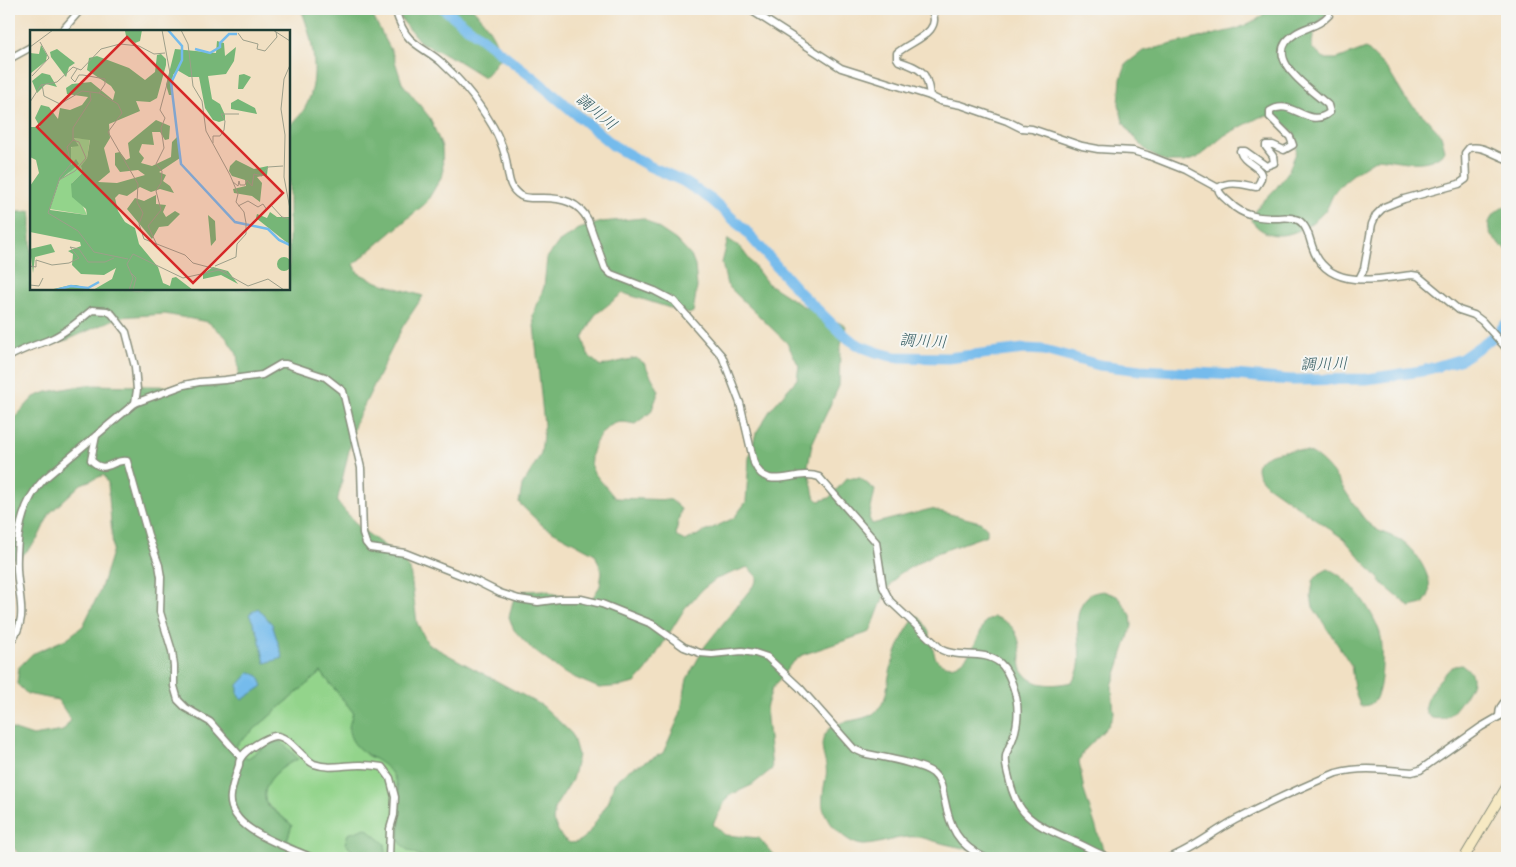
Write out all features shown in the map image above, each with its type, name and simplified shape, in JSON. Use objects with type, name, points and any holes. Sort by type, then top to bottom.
[{"type":"main road","points":[[1464,858],[1507,786]]},
{"type":"street","points":[[63,30],[81,9]]},
{"type":"street","points":[[395,9],[400,25],[410,39],[440,61],[478,103],[493,126],[500,142],[507,165],[509,182],[513,189],[521,196],[569,201],[578,206],[588,220],[605,268],[611,274],[655,291],[674,301],[722,356],[740,403],[757,472],[764,477],[773,479],[804,474],[812,474],[819,477],[876,542],[883,587],[890,601],[942,650],[948,653],[976,654],[992,658],[1007,670],[1018,708],[1014,737],[1006,755],[1006,764],[1012,792],[1020,809],[1032,821],[1047,830],[1111,858]]},
{"type":"street","points":[[749,9],[841,68],[930,96],[940,101],[960,105],[1007,121],[1021,128],[1032,129],[1082,146],[1098,149],[1133,150],[1186,170],[1218,188],[1219,193],[1233,206],[1249,216],[1258,218],[1290,217],[1301,222],[1306,229],[1314,252],[1329,272],[1359,279],[1418,276],[1459,310],[1474,315],[1489,328],[1507,349]]},
{"type":"street","points":[[930,96],[926,75],[922,70],[899,61],[897,53],[902,48],[929,33],[935,21],[931,9]]},
{"type":"street","points":[[1218,188],[1224,184],[1243,184],[1256,187],[1261,181],[1262,175],[1256,167],[1243,158],[1240,151],[1245,151],[1266,166],[1274,163],[1273,156],[1266,145],[1273,145],[1284,150],[1289,149],[1293,145],[1290,137],[1270,117],[1270,112],[1274,108],[1281,106],[1318,119],[1324,118],[1330,112],[1328,105],[1306,87],[1290,70],[1282,56],[1282,50],[1295,34],[1322,23],[1329,15],[1329,9]]},
{"type":"street","points":[[9,59],[30,48]]},
{"type":"street","points":[[1359,279],[1364,269],[1372,224],[1376,215],[1384,207],[1404,199],[1459,184],[1466,179],[1465,153],[1469,148],[1486,149],[1507,159]]},
{"type":"street","points":[[9,357],[20,350],[53,338],[73,326],[92,310],[107,311],[112,314],[126,332],[135,367],[137,390],[135,403]]},
{"type":"street","points":[[9,643],[18,632],[21,622],[17,552],[20,526],[28,500],[44,479],[135,403],[184,385],[262,375],[281,364],[286,364],[325,377],[343,391],[361,468],[363,534],[370,548],[405,553],[478,582],[500,593],[519,599],[538,602],[581,599],[602,604],[652,624],[684,647],[700,653],[712,654],[742,650],[767,657],[800,688],[854,749],[932,772],[940,780],[950,822],[957,836],[973,852],[985,858]]},
{"type":"street","points":[[96,435],[91,460],[96,466],[103,468],[123,460],[127,461],[132,474],[148,535],[159,565],[161,577],[160,612],[172,652],[174,686],[178,700],[186,708],[210,722],[241,757]]},
{"type":"street","points":[[1499,716],[1502,703],[1507,700]]},
{"type":"street","points":[[1169,858],[1186,851],[1235,820],[1336,773],[1354,768],[1412,772],[1420,770],[1449,748],[1507,712]]},
{"type":"street","points":[[312,858],[263,837],[242,823],[235,814],[231,795],[241,757],[262,741],[278,736],[286,740],[304,758],[315,764],[333,766],[362,764],[382,767],[390,778],[395,797],[394,816],[390,829],[389,858]]},
{"type":"green space","points":[[301,9],[369,9],[392,52],[402,83],[430,118],[442,147],[443,174],[426,203],[354,264],[358,273],[377,282],[423,296],[403,326],[355,424],[337,502],[360,528],[400,557],[410,569],[417,623],[428,644],[543,706],[572,734],[578,755],[572,780],[555,807],[553,821],[562,838],[570,843],[578,842],[588,834],[609,801],[614,783],[629,770],[663,753],[680,715],[687,679],[705,646],[757,581],[757,577],[748,567],[716,579],[703,589],[685,608],[646,671],[635,683],[622,686],[599,688],[564,673],[532,649],[514,630],[509,617],[513,601],[524,591],[545,590],[575,602],[591,600],[600,586],[602,572],[595,554],[543,526],[519,503],[522,486],[541,454],[544,425],[533,315],[544,287],[547,258],[558,243],[579,229],[602,222],[643,218],[676,240],[691,256],[695,266],[697,287],[693,312],[689,314],[623,293],[595,315],[583,338],[588,355],[600,366],[636,358],[644,363],[659,391],[651,412],[635,424],[621,422],[610,426],[600,436],[593,450],[591,465],[593,471],[615,498],[671,500],[681,509],[676,532],[677,537],[685,541],[734,518],[746,502],[749,458],[756,433],[771,409],[797,379],[799,366],[787,343],[727,285],[722,263],[728,239],[740,247],[767,283],[801,305],[846,326],[840,349],[839,386],[812,444],[808,466],[814,496],[819,501],[829,498],[847,478],[860,478],[875,490],[869,518],[872,524],[931,509],[980,522],[987,528],[987,535],[934,554],[899,574],[886,591],[870,632],[802,655],[791,664],[772,689],[766,708],[772,769],[752,785],[728,796],[713,824],[725,835],[759,838],[776,858],[425,858],[401,844],[399,840],[399,799],[394,777],[383,764],[356,746],[349,729],[353,712],[321,672],[235,746],[247,759],[265,746],[278,741],[283,743],[298,759],[285,766],[273,777],[265,790],[265,797],[267,805],[292,825],[287,840],[321,858],[18,858],[20,856],[9,841],[9,728],[33,736],[63,731],[71,720],[58,700],[27,694],[17,684],[19,667],[32,654],[66,639],[83,626],[100,591],[113,549],[108,483],[104,475],[81,484],[50,513],[37,540],[21,557],[9,560],[9,424],[34,397],[47,392],[86,385],[211,387],[234,383],[239,372],[237,354],[225,336],[208,322],[165,314],[119,317],[67,340],[18,354],[9,354],[9,213],[30,211],[30,290],[290,290],[290,125],[300,115],[308,102],[313,87],[314,71],[311,39]]},
{"type":"green space","points":[[393,9],[473,9],[490,31],[500,57],[484,77],[455,59],[420,42]]},
{"type":"green space","points":[[1270,9],[1331,9],[1317,26],[1313,36],[1312,48],[1324,59],[1337,59],[1366,48],[1388,70],[1405,98],[1441,135],[1445,150],[1439,156],[1423,162],[1404,162],[1378,158],[1346,180],[1334,193],[1326,210],[1307,226],[1298,231],[1278,235],[1259,229],[1251,220],[1257,208],[1288,172],[1296,153],[1298,142],[1295,135],[1286,125],[1269,116],[1260,117],[1225,135],[1197,158],[1184,162],[1166,162],[1149,153],[1136,140],[1123,122],[1119,104],[1121,79],[1126,64],[1143,51],[1237,29],[1258,19]]},
{"type":"green space","points":[[1507,205],[1507,250],[1494,239],[1489,227],[1493,216]]},
{"type":"green space","points":[[1295,450],[1310,453],[1319,459],[1334,475],[1371,526],[1398,539],[1416,555],[1428,579],[1429,594],[1423,604],[1410,607],[1386,587],[1344,539],[1267,485],[1257,469],[1258,463],[1263,458],[1277,452]]},
{"type":"green space","points":[[1328,569],[1337,573],[1360,596],[1372,615],[1380,633],[1381,679],[1377,696],[1368,705],[1360,706],[1354,688],[1351,665],[1313,607],[1311,596],[1313,581],[1319,574]]},
{"type":"green space","points":[[1103,591],[1117,596],[1131,615],[1132,626],[1112,686],[1114,714],[1108,726],[1083,752],[1079,761],[1084,791],[1104,852],[1087,858],[1025,858],[950,845],[918,837],[898,838],[865,845],[845,838],[833,826],[823,807],[826,765],[822,749],[823,739],[826,733],[837,724],[867,717],[879,708],[885,697],[891,668],[899,646],[915,618],[919,617],[926,626],[936,659],[944,665],[960,663],[966,658],[985,622],[994,617],[1007,623],[1015,631],[1020,648],[1021,667],[1029,679],[1050,685],[1072,682],[1080,661],[1078,615],[1081,605],[1089,595]]},
{"type":"green space","points":[[1462,665],[1472,676],[1469,689],[1450,715],[1438,719],[1432,718],[1427,714],[1425,708],[1431,691],[1450,669],[1454,666]]},
{"type":"green space","points":[[321,672],[353,712],[349,731],[358,744],[368,756],[385,765],[391,772],[398,790],[399,840],[425,858],[386,858],[345,843],[359,858],[321,858],[287,840],[292,825],[267,804],[265,790],[278,771],[297,759],[265,746],[247,759],[235,746]]},
{"type":"green space","points":[[366,828],[385,844],[386,858],[359,858],[345,843],[348,834]]},
{"type":"water","points":[[258,608],[272,624],[283,658],[265,663],[258,633],[249,614]]},
{"type":"water","points":[[250,672],[259,676],[263,686],[242,700],[238,695],[238,685]]},
{"type":"waterway","name":"調川川","points":[[444,9],[531,76],[614,146],[649,166],[683,181],[712,200],[745,230],[800,293],[836,328],[860,346],[879,353],[895,357],[948,358],[1024,349],[1044,350],[1099,365],[1140,370],[1291,380],[1367,379],[1422,371],[1462,359],[1496,335],[1507,323]]}]
